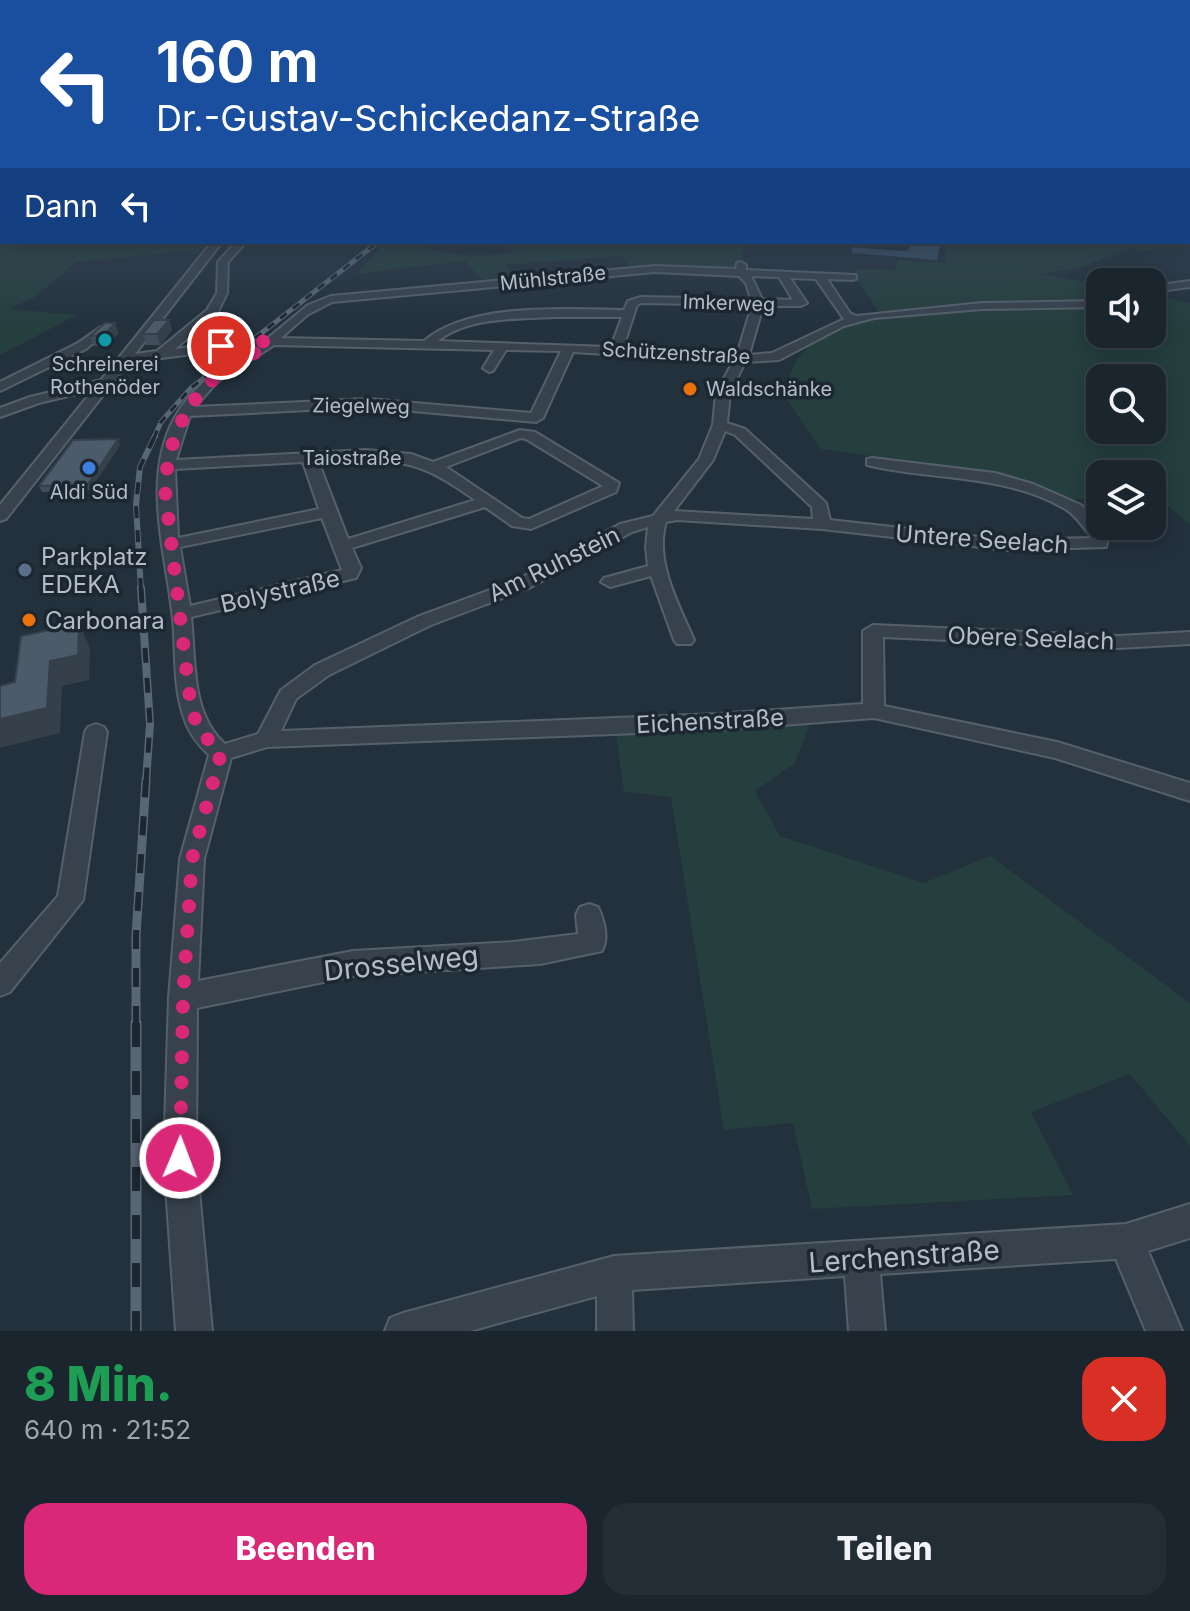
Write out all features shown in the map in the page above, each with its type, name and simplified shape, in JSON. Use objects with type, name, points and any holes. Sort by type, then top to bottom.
[{"type":"street","points":[[0,516],[215,244]]},
{"type":"street","points":[[160,355],[212,312],[222,293],[223,262],[239,244]]},
{"type":"street","points":[[684,640],[658,569],[653,530],[706,460],[720,425],[723,393],[741,359],[758,304],[751,282],[741,271],[741,263],[749,258]]},
{"type":"street","name":"Mühlstraße","points":[[166,465],[171,445],[198,393],[311,307],[331,299],[628,271],[781,272],[852,277]]},
{"type":"street","name":"Imkerweg","points":[[429,343],[439,334],[507,316],[558,312],[629,314],[632,303],[641,300],[801,303],[781,272]]},
{"type":"street","points":[[818,274],[846,315],[853,319]]},
{"type":"street","points":[[1166,287],[1190,284]]},
{"type":"street","name":"Schützenstraße","points":[[122,359],[269,341],[503,345],[741,359],[775,357],[853,319],[936,309],[1086,304]]},
{"type":"street","points":[[616,351],[629,314]]},
{"type":"street","points":[[0,387],[82,346],[101,331]]},
{"type":"street","points":[[489,368],[503,345]]},
{"type":"street","name":"Ziegelweg","points":[[186,412],[368,403],[536,418],[569,348]]},
{"type":"street","points":[[0,413],[35,400],[102,384]]},
{"type":"street","points":[[0,395],[35,400]]},
{"type":"street","points":[[720,425],[740,432],[820,506],[822,524]]},
{"type":"street","name":"Taiostraße","points":[[166,465],[381,454],[411,458],[436,466],[518,523],[531,524],[610,489],[611,483],[530,435],[520,434],[436,466]]},
{"type":"street","name":"Bolystraße","points":[[181,614],[350,574],[352,568],[309,458]]},
{"type":"street","name":"Untere Seelach","points":[[659,519],[677,515],[822,524],[1007,545],[1100,543],[1100,537],[1075,508],[1027,487],[995,478],[872,462]]},
{"type":"street","points":[[166,465],[165,490],[189,692],[197,728],[221,753],[192,859],[183,998],[180,1158],[194,1331]]},
{"type":"street","points":[[342,546],[487,501]]},
{"type":"street","points":[[172,544],[328,512]]},
{"type":"street","name":"Am Ruhstein","points":[[266,739],[288,695],[322,670],[424,621],[523,584],[626,528],[659,519]]},
{"type":"street","points":[[610,582],[658,569]]},
{"type":"street","name":"Obere Seelach","points":[[874,711],[873,631],[1118,642],[1190,638]]},
{"type":"street","name":"Eichenstraße","points":[[221,753],[266,739],[718,722],[874,711],[1057,750],[1190,792]]},
{"type":"street","points":[[0,983],[70,900],[96,732]]},
{"type":"street","name":"Drosselweg","points":[[183,998],[258,980],[374,961],[560,950],[593,943],[589,915]]},
{"type":"street","name":"Lerchenstraße","points":[[403,1331],[614,1274],[1126,1241],[1190,1221]]},
{"type":"street","points":[[1126,1241],[1164,1331]]},
{"type":"street","points":[[861,1260],[867,1331]]},
{"type":"street","points":[[614,1274],[615,1331]]},
{"type":"green space","points":[[0,244],[207,244],[196,254],[184,252],[76,262],[35,297],[9,309],[77,315],[0,355]]},
{"type":"green space","points":[[384,244],[470,256],[513,253],[510,244],[744,244],[741,258],[736,262],[737,269],[632,269],[621,256],[505,265],[519,279],[486,283],[465,261],[357,274]]},
{"type":"green space","points":[[945,244],[1190,245],[1142,251],[1132,246],[1080,268],[1041,274],[1086,282],[1086,348],[1166,348],[1166,298],[1190,303],[1190,524],[1166,505],[1166,460],[1086,460],[1086,499],[1074,499],[984,472],[821,449],[786,399],[795,363],[822,338],[858,321],[881,315],[854,275],[857,269],[895,270],[898,260],[945,263]]},
{"type":"green space","points":[[811,721],[795,763],[755,791],[780,836],[924,883],[990,856],[1190,1003],[1190,1146],[1130,1074],[1031,1112],[1073,1195],[812,1209],[793,1123],[724,1130],[671,797],[624,792],[616,733]]},
{"type":"water","points":[[910,244],[940,245],[937,260],[852,253],[851,247],[901,251],[909,250]]},
{"type":"building","points":[[154,320],[169,320],[157,334],[143,334]]},
{"type":"building","points":[[105,323],[115,323],[104,335],[90,336]]},
{"type":"building","name":"Aldi Süd","points":[[118,439],[88,484],[39,486],[73,440]]},
{"type":"building","points":[[79,624],[78,655],[50,661],[47,708],[0,719],[0,686],[15,682],[21,636]]},
{"type":"railway","points":[[154,438],[161,422],[191,388],[375,244]]},
{"type":"railway","points":[[141,590],[136,505],[140,467],[155,436]]},
{"type":"railway","points":[[141,588],[150,724],[146,782]]},
{"type":"railway","points":[[136,1331],[136,936],[146,780]]},
{"type":"place","name":"Schreinerei Rothenöder","points":[[105,340]]},
{"type":"place","name":"Waldschänke","points":[[690,389]]},
{"type":"place","name":"Aldi Süd","points":[[89,468]]},
{"type":"place","name":"Parkplatz EDEKA","points":[[25,570]]},
{"type":"place","name":"Carbonara","points":[[29,620]]},
{"type":"route","points":[[180,1158],[183,998],[192,859],[221,753],[197,728],[189,692],[165,490],[166,465],[171,445],[198,393],[269,341],[221,346]]}]
